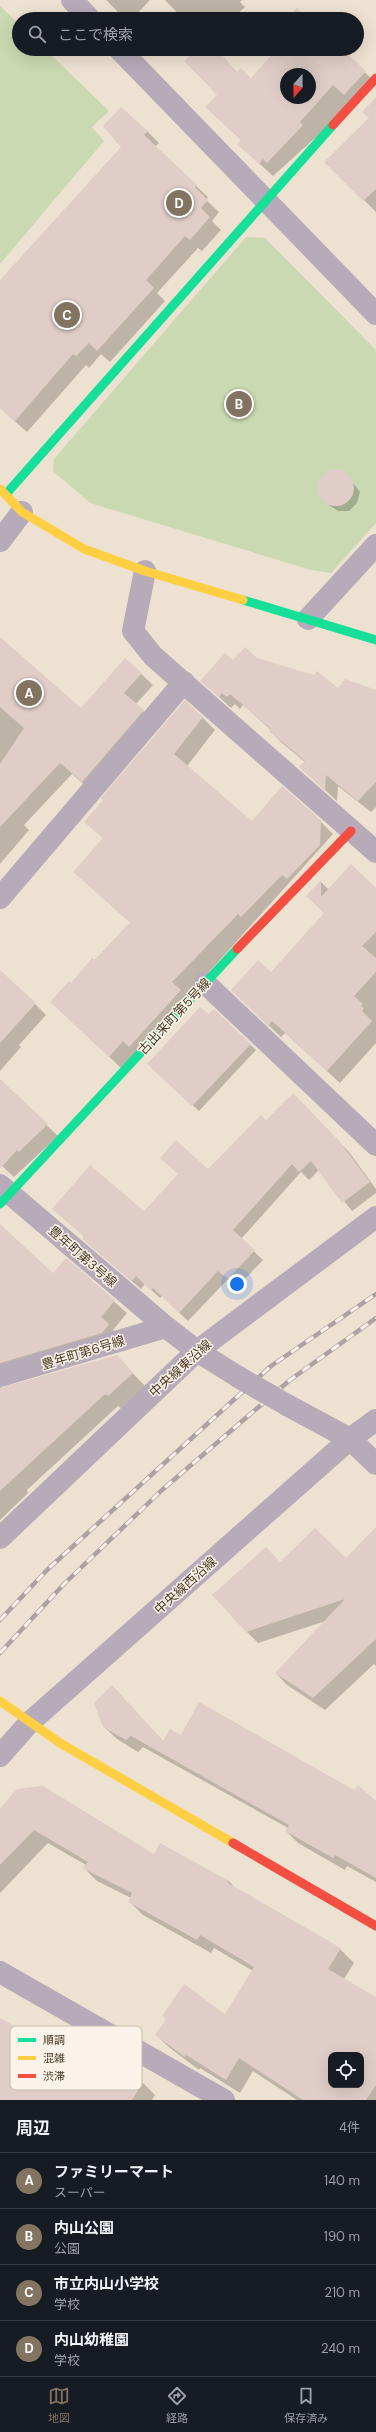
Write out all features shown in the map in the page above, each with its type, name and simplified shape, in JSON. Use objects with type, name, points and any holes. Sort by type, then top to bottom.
[{"type":"street","points":[[72,0],[83,12]]},
{"type":"street","points":[[126,56],[264,201],[376,314]]},
{"type":"street","points":[[376,78],[3,491],[22,512],[84,549],[145,571],[376,640]]},
{"type":"street","points":[[0,541],[22,512]]},
{"type":"street","points":[[308,619],[376,545]]},
{"type":"street","points":[[145,571],[133,631],[153,656],[376,852]]},
{"type":"street","points":[[0,898],[184,682]]},
{"type":"street","name":"古出来町第5号線","points":[[3,1194],[351,830]]},
{"type":"street","points":[[205,983],[376,1145]]},
{"type":"street","name":"豊年町第3号線","points":[[3,1194],[197,1351],[240,1378],[350,1439],[376,1464]]},
{"type":"street","name":"中央線東沿線","points":[[0,1538],[197,1351],[376,1217]]},
{"type":"street","name":"豊年町第6号線","points":[[0,1376],[166,1327]]},
{"type":"street","name":"中央線西沿線","points":[[0,1756],[29,1723],[350,1439],[376,1420]]},
{"type":"street","points":[[0,1701],[29,1723],[376,1925]]},
{"type":"street","points":[[0,1972],[94,2026]]},
{"type":"street","points":[[142,2053],[224,2100]]},
{"type":"green space","points":[[0,6],[12,17],[12,56],[52,56],[109,111],[92,127],[104,141],[0,264]]},
{"type":"green space","points":[[246,237],[265,238],[376,350],[376,523],[331,573],[311,570],[90,503],[53,471],[54,459]]},
{"type":"building","points":[[297,8],[301,12],[293,12]]},
{"type":"building","points":[[189,56],[222,56],[237,72],[241,68],[251,78],[271,56],[350,56],[366,71],[344,95],[333,85],[300,122],[303,125],[267,163],[263,159],[259,164],[237,144],[241,140],[205,107],[217,95],[184,61]]},
{"type":"building","points":[[376,97],[376,189],[363,201],[324,162],[369,118],[362,112]]},
{"type":"building","points":[[121,107],[148,131],[144,135],[197,185],[195,187],[208,200],[201,208],[210,217],[190,240],[185,236],[146,280],[154,288],[97,351],[89,343],[76,356],[73,354],[15,421],[0,408],[0,280],[121,147],[103,126]]},
{"type":"building","points":[[340,470],[349,475],[353,481],[353,495],[349,501],[340,506],[332,506],[323,501],[319,495],[318,484],[323,475],[329,471]]},
{"type":"building","points":[[0,637],[81,708],[125,658],[142,673],[124,693],[144,710],[82,782],[60,763],[0,827],[0,764],[24,728],[0,707]]},
{"type":"building","points":[[245,647],[257,658],[314,675],[317,671],[338,688],[345,679],[376,690],[376,782],[358,801],[326,775],[325,790],[299,767],[305,761],[269,731],[271,729],[230,694],[227,697],[222,693],[219,697],[200,681],[225,653],[233,660]]},
{"type":"building","points":[[185,700],[203,717],[174,754],[252,821],[282,786],[321,820],[320,845],[287,879],[282,875],[241,917],[238,914],[172,982],[181,990],[129,1047],[123,1041],[109,1057],[50,1002],[69,981],[71,983],[92,958],[95,960],[130,922],[73,872],[103,838],[84,822],[103,800],[101,798]]},
{"type":"building","points":[[351,864],[376,888],[376,932],[362,946],[376,958],[376,972],[354,996],[363,1004],[361,1006],[364,1008],[362,1011],[372,1021],[327,1071],[272,1021],[268,1026],[231,990],[258,960],[271,972],[324,913],[306,896],[321,880],[321,897]]},
{"type":"building","points":[[0,970],[36,1003],[0,1043]]},
{"type":"building","points":[[200,1007],[209,1014],[214,1009],[251,1044],[192,1106],[147,1064]]},
{"type":"building","points":[[0,1079],[48,1124],[19,1152],[17,1150],[0,1169]]},
{"type":"building","points":[[293,1093],[340,1142],[370,1182],[342,1203],[311,1161],[299,1172],[292,1164],[233,1230],[255,1250],[228,1279],[218,1271],[179,1313],[153,1288],[150,1290],[136,1276],[132,1281],[82,1239],[84,1236],[52,1209],[90,1165],[144,1211],[178,1174],[160,1158],[176,1140],[208,1169],[261,1115],[266,1120]]},
{"type":"building","points":[[0,1224],[53,1273],[66,1258],[115,1300],[101,1317],[109,1324],[102,1333],[0,1363]]},
{"type":"building","points":[[117,1355],[133,1373],[108,1396],[105,1394],[0,1491],[0,1388]]},
{"type":"building","points":[[376,1527],[376,1639],[313,1698],[275,1673],[345,1599],[246,1632],[212,1595],[266,1547],[280,1562],[315,1528],[346,1558]]},
{"type":"building","points":[[112,1685],[163,1741],[170,1729],[181,1735],[199,1702],[354,1790],[358,1785],[376,1801],[376,1878],[335,1855],[333,1858],[285,1831],[289,1825],[131,1736],[126,1740],[103,1727],[94,1703]]},
{"type":"building","points":[[43,1786],[154,1854],[160,1843],[229,1881],[228,1883],[341,1948],[328,1969],[376,1997],[376,2085],[366,2100],[303,2100],[239,2058],[226,2080],[186,2055],[185,2057],[155,2035],[166,2019],[162,2016],[184,1984],[225,2014],[254,1967],[200,1935],[197,1940],[128,1902],[132,1893],[82,1868],[88,1862],[34,1830],[0,1865],[0,1809],[17,1789]]},
{"type":"building","points":[[0,2018],[14,2026],[10,2026],[10,2090],[138,2090],[132,2100],[0,2100]]},
{"type":"railway","points":[[0,1620],[48,1569],[271,1366],[376,1294]]},
{"type":"railway","points":[[0,1653],[64,1584],[162,1490],[290,1380],[376,1318]]},
{"type":"traffic: fast","points":[[6,494],[333,125]]},
{"type":"traffic: fast","points":[[243,600],[376,640]]},
{"type":"traffic: fast","points":[[0,1204],[237,949]]},
{"type":"traffic: slow","points":[[0,489],[22,512],[84,549],[145,571],[243,600]]},
{"type":"traffic: slow","points":[[0,1701],[60,1743],[233,1843]]},
{"type":"traffic: jam","points":[[333,125],[376,78]]},
{"type":"traffic: jam","points":[[237,949],[351,831]]},
{"type":"traffic: jam","points":[[233,1843],[376,1926]]},
{"type":"place","name":"内山幼稚園","points":[[179,203]]},
{"type":"place","name":"市立内山小学校","points":[[67,315]]},
{"type":"place","name":"内山公園","points":[[239,404]]},
{"type":"place","name":"ファミリーマート","points":[[29,693]]}]
